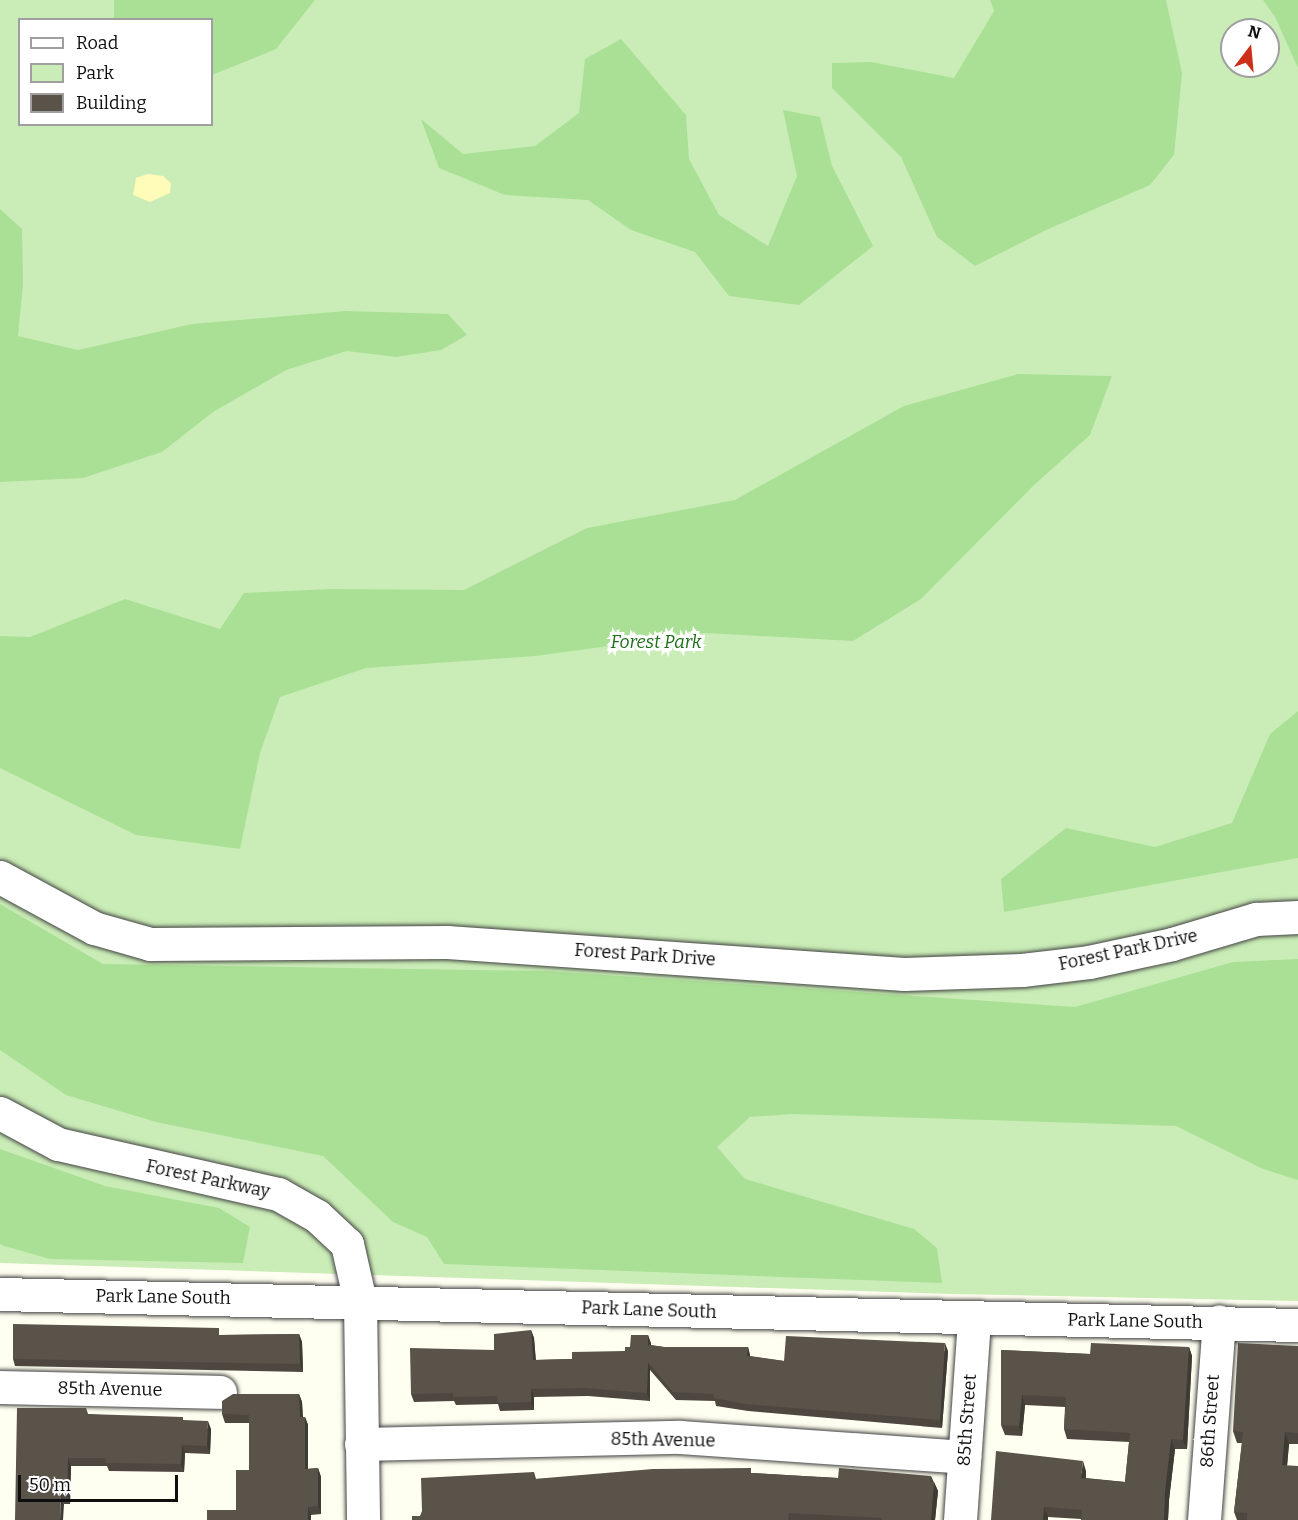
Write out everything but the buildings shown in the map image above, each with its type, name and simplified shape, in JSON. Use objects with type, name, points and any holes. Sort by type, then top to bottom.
[{"type":"street","name":"Forest Park Drive","points":[[0,877],[94,928],[150,944],[447,942],[904,974],[1022,970],[1089,962],[1172,944],[1256,919],[1298,917]]},
{"type":"street","name":"Forest Parkway","points":[[0,1113],[58,1144],[278,1194],[317,1216],[347,1244],[360,1301],[363,1520]]},
{"type":"street","name":"Park Lane South","points":[[0,1294],[360,1301],[974,1320],[1298,1325]]},
{"type":"street","name":"85th Street","points":[[960,1520],[974,1320]]},
{"type":"street","name":"86th Street","points":[[1204,1520],[1219,1322]]},
{"type":"street","name":"85th Avenue","points":[[0,1387],[220,1392]]},
{"type":"street","name":"85th Avenue","points":[[361,1444],[680,1437],[964,1457]]},
{"type":"green space","name":"Forest Park","points":[[0,0],[1298,0],[1298,1301],[952,1294],[0,1263]]},
{"type":"green space","points":[[114,0],[315,0],[276,49],[213,75],[213,18],[114,18]]},
{"type":"green space","points":[[990,0],[1166,0],[1182,73],[1174,155],[1150,185],[1046,230],[975,266],[937,237],[901,157],[832,88],[832,63],[871,62],[954,78],[994,11]]},
{"type":"green space","points":[[1263,0],[1298,0],[1298,68],[1280,28],[1280,18],[1275,17]]},
{"type":"green space","points":[[621,39],[686,115],[689,159],[719,215],[768,246],[797,176],[783,110],[820,117],[832,166],[873,246],[799,305],[729,296],[695,252],[631,230],[588,200],[505,195],[439,168],[421,119],[463,154],[535,146],[579,113],[585,59]]},
{"type":"green space","points":[[0,209],[22,229],[23,284],[18,336],[78,350],[192,324],[345,311],[448,314],[467,335],[441,350],[396,357],[347,351],[286,370],[213,412],[162,452],[83,478],[0,482]]},
{"type":"green space","points":[[1018,374],[1112,376],[1090,435],[1033,486],[921,599],[853,641],[705,633],[535,656],[366,668],[280,697],[260,753],[240,849],[136,835],[0,768],[0,636],[30,637],[125,599],[220,629],[244,593],[332,589],[464,590],[587,528],[735,500],[904,406]]},
{"type":"green space","points":[[1298,711],[1298,858],[1004,912],[1001,879],[1066,828],[1155,847],[1232,823],[1270,734]]},
{"type":"green space","points":[[0,904],[103,964],[546,971],[1075,1007],[1233,962],[1298,959],[1298,1180],[1263,1169],[1176,1126],[793,1114],[750,1117],[717,1147],[745,1179],[914,1229],[937,1248],[942,1283],[444,1264],[427,1237],[393,1222],[323,1156],[156,1122],[66,1095],[0,1050]]},
{"type":"green space","points":[[0,1149],[105,1186],[219,1208],[250,1227],[243,1263],[50,1259],[4,1246],[0,1244]]},
{"type":"sand","points":[[148,174],[163,176],[171,183],[170,193],[150,202],[133,195],[136,178]]}]
